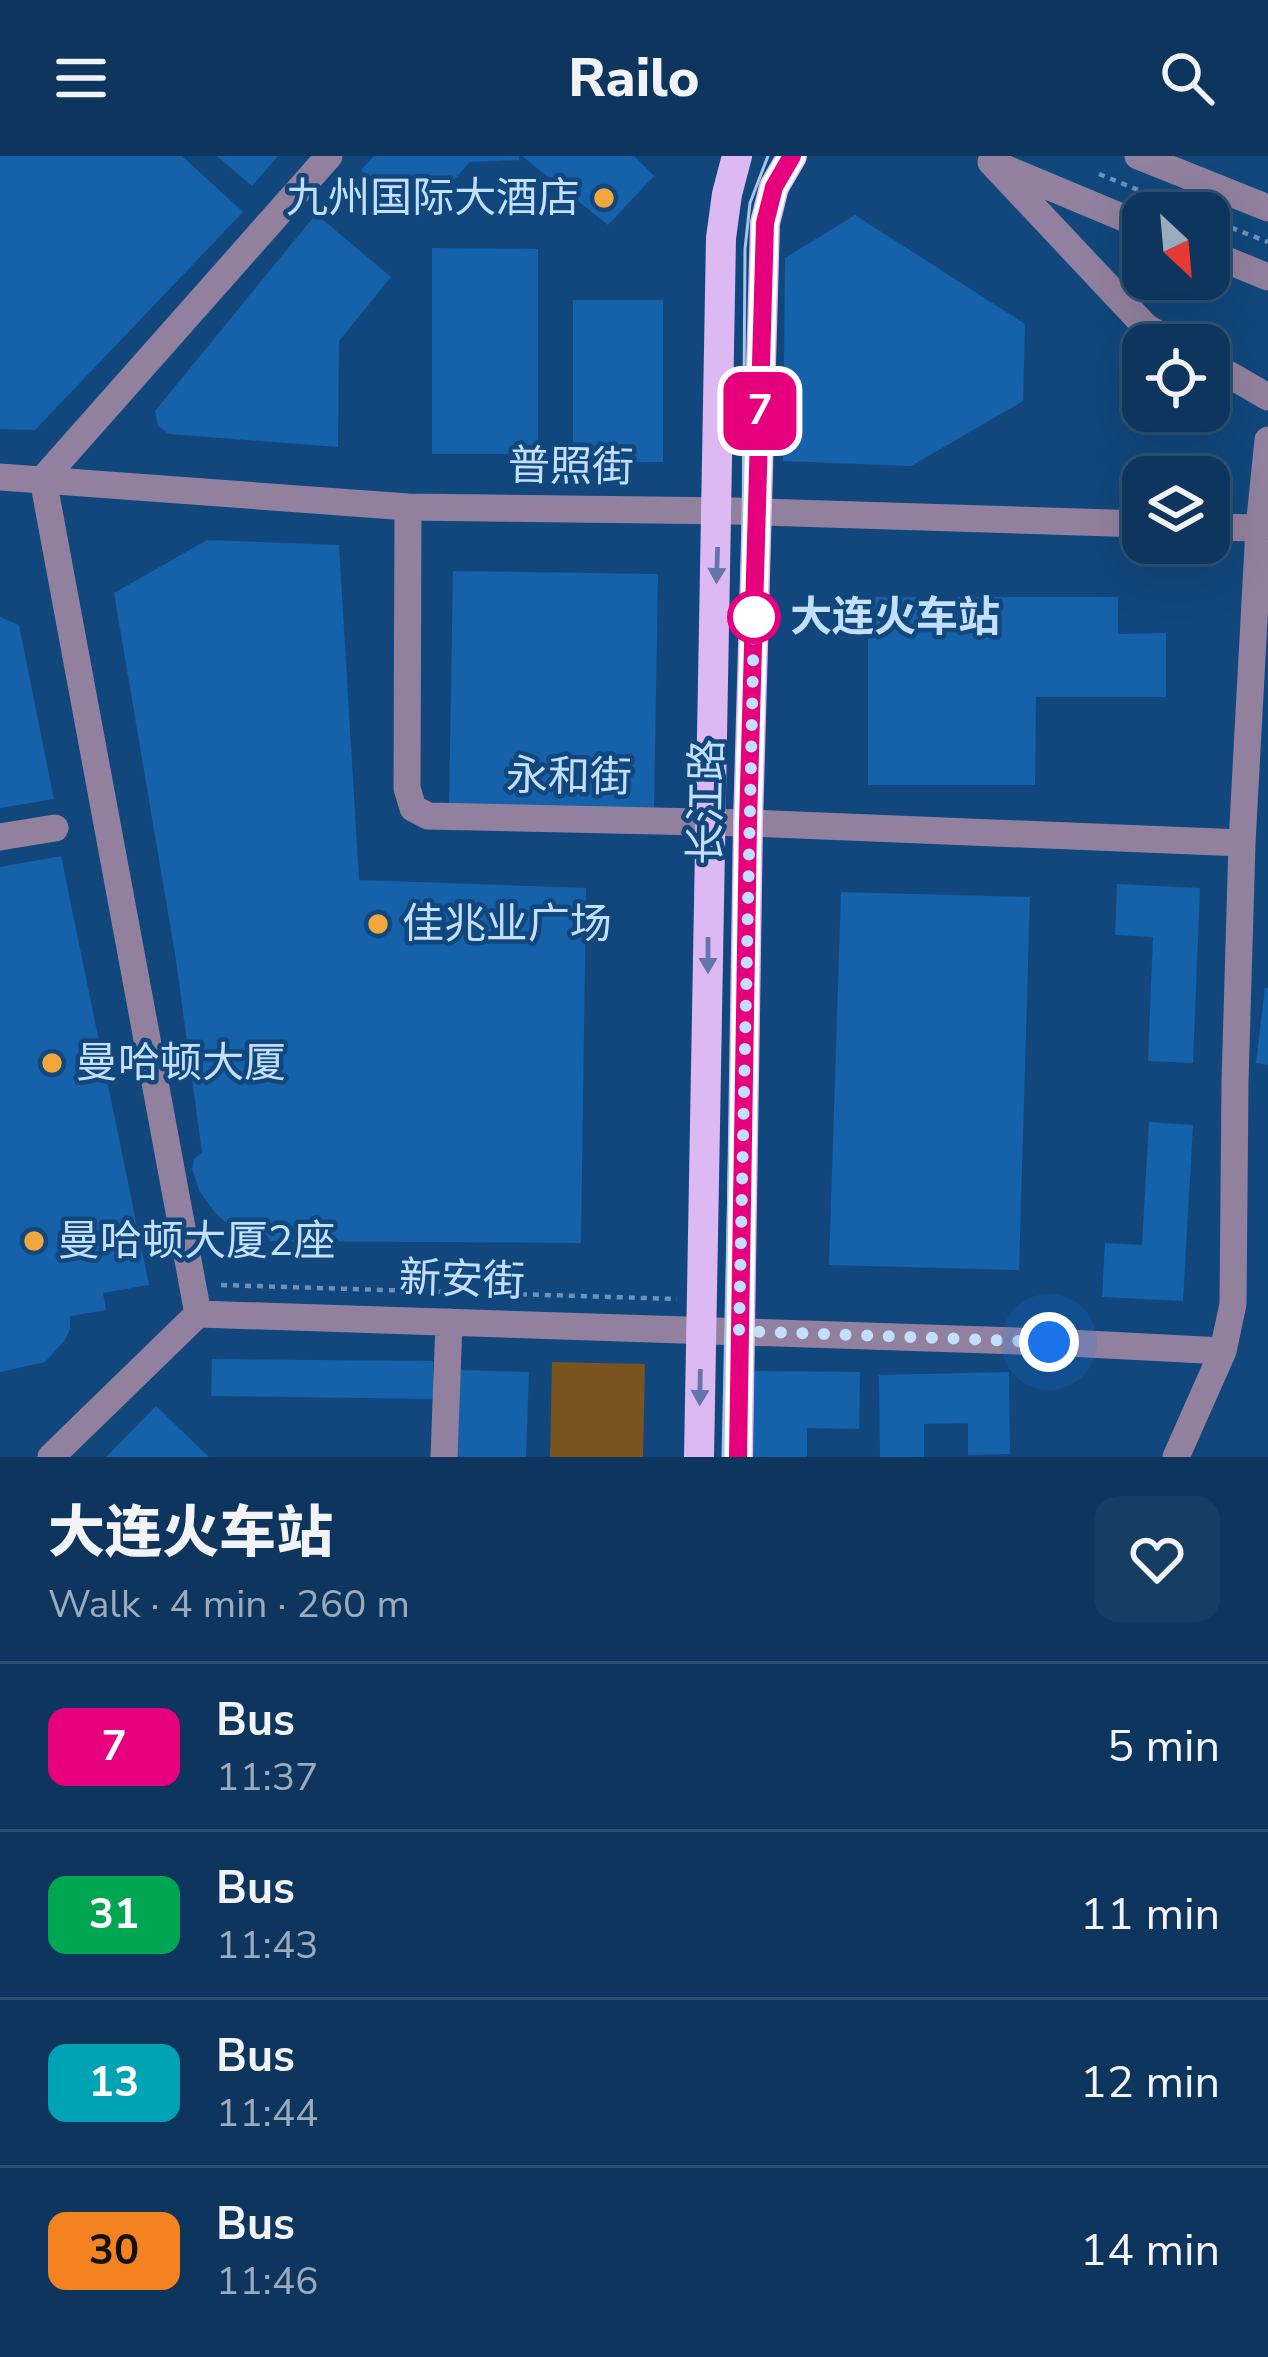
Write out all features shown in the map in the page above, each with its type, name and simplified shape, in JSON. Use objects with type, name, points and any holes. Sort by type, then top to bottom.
[{"type":"main road","name":"长江路","points":[[737,156],[721,238],[708,1022],[721,1331],[738,1457]]},
{"type":"main road","name":"长江路","points":[[699,1457],[721,1331],[748,823],[765,223],[774,187],[792,156]]},
{"type":"street","points":[[51,1457],[198,1314],[43,479],[329,156]]},
{"type":"street","points":[[1138,156],[1268,208]]},
{"type":"street","points":[[983,159],[1122,217]]},
{"type":"street","points":[[983,159],[1143,324]]},
{"type":"street","points":[[1230,262],[1268,277]]},
{"type":"street","points":[[1230,375],[1268,398]]},
{"type":"street","points":[[1176,1457],[1223,1351],[1233,1304],[1242,843],[1268,440]]},
{"type":"street","name":"普照街","points":[[0,477],[408,507],[1122,523]]},
{"type":"street","name":"永和街","points":[[408,507],[407,788],[413,808],[428,816],[748,823],[1242,843]]},
{"type":"street","points":[[1230,526],[1263,527]]},
{"type":"street","points":[[0,837],[55,827]]},
{"type":"street","name":"新安街","points":[[198,1314],[1223,1351]]},
{"type":"street","points":[[444,1457],[449,1322]]},
{"type":"path","points":[[1099,174],[1143,192]]},
{"type":"path","points":[[1230,227],[1268,242]]},
{"type":"path","points":[[192,1284],[677,1299]]},
{"type":"shaded area","points":[[552,1362],[645,1364],[643,1457],[550,1457]]},
{"type":"building","points":[[0,156],[182,156],[243,212],[35,430],[0,429]]},
{"type":"building","points":[[217,156],[278,156],[252,186]]},
{"type":"building","points":[[374,156],[519,156],[519,160],[470,162],[418,220],[361,170]]},
{"type":"building","points":[[522,156],[634,156],[654,176],[608,225]]},
{"type":"building","points":[[316,214],[391,277],[339,341],[338,447],[169,434],[158,426],[155,411]]},
{"type":"building","points":[[855,215],[1025,324],[1023,401],[911,466],[783,461],[785,258]]},
{"type":"building","points":[[432,248],[538,249],[538,454],[432,454]]},
{"type":"building","points":[[573,300],[663,300],[663,462],[573,463]]},
{"type":"building","name":"佳兆业广场","points":[[207,540],[339,545],[359,880],[586,888],[581,1243],[271,1241],[254,1219],[245,1225],[227,1223],[200,1192],[192,1169],[194,1159],[202,1153],[176,960],[114,593]]},
{"type":"building","points":[[453,571],[658,574],[654,808],[449,805]]},
{"type":"building","points":[[868,597],[1118,597],[1118,634],[1166,633],[1166,697],[1036,697],[1035,785],[868,785]]},
{"type":"building","points":[[0,617],[19,625],[54,799],[0,808]]},
{"type":"building","name":"曼哈顿大厦","points":[[61,856],[149,1285],[103,1293],[106,1310],[70,1316],[65,1340],[45,1362],[0,1372],[0,867]]},
{"type":"building","points":[[1117,884],[1200,888],[1193,1063],[1148,1061],[1153,937],[1115,935]]},
{"type":"building","points":[[841,892],[1030,897],[1019,1270],[829,1265]]},
{"type":"building","points":[[1268,988],[1268,1065],[1256,1063]]},
{"type":"building","points":[[1149,1122],[1193,1125],[1183,1301],[1102,1297],[1105,1243],[1142,1245]]},
{"type":"building","points":[[212,1359],[433,1361],[433,1399],[211,1396]]},
{"type":"building","points":[[459,1370],[529,1372],[526,1457],[456,1457]]},
{"type":"building","points":[[754,1371],[860,1372],[859,1429],[807,1428],[807,1457],[753,1457]]},
{"type":"building","points":[[1009,1372],[1010,1454],[968,1455],[968,1423],[924,1424],[924,1457],[880,1457],[879,1375]]},
{"type":"building","points":[[156,1406],[209,1457],[106,1457]]},
{"type":"tram line","points":[[723,1457],[745,249],[750,203],[768,156]]},
{"type":"bus line","name":"7","points":[[738,1457],[748,823],[765,223],[774,187],[792,156]]},
{"type":"place","name":"九州国际大酒店","points":[[604,198]]},
{"type":"place","name":"大连火车站","points":[[754,617]]},
{"type":"place","name":"佳兆业广场","points":[[378,924]]},
{"type":"place","name":"曼哈顿大厦","points":[[52,1063]]},
{"type":"place","name":"曼哈顿大厦2座","points":[[34,1241]]},
{"type":"route","points":[[754,617],[739,1331],[1049,1342]]}]
